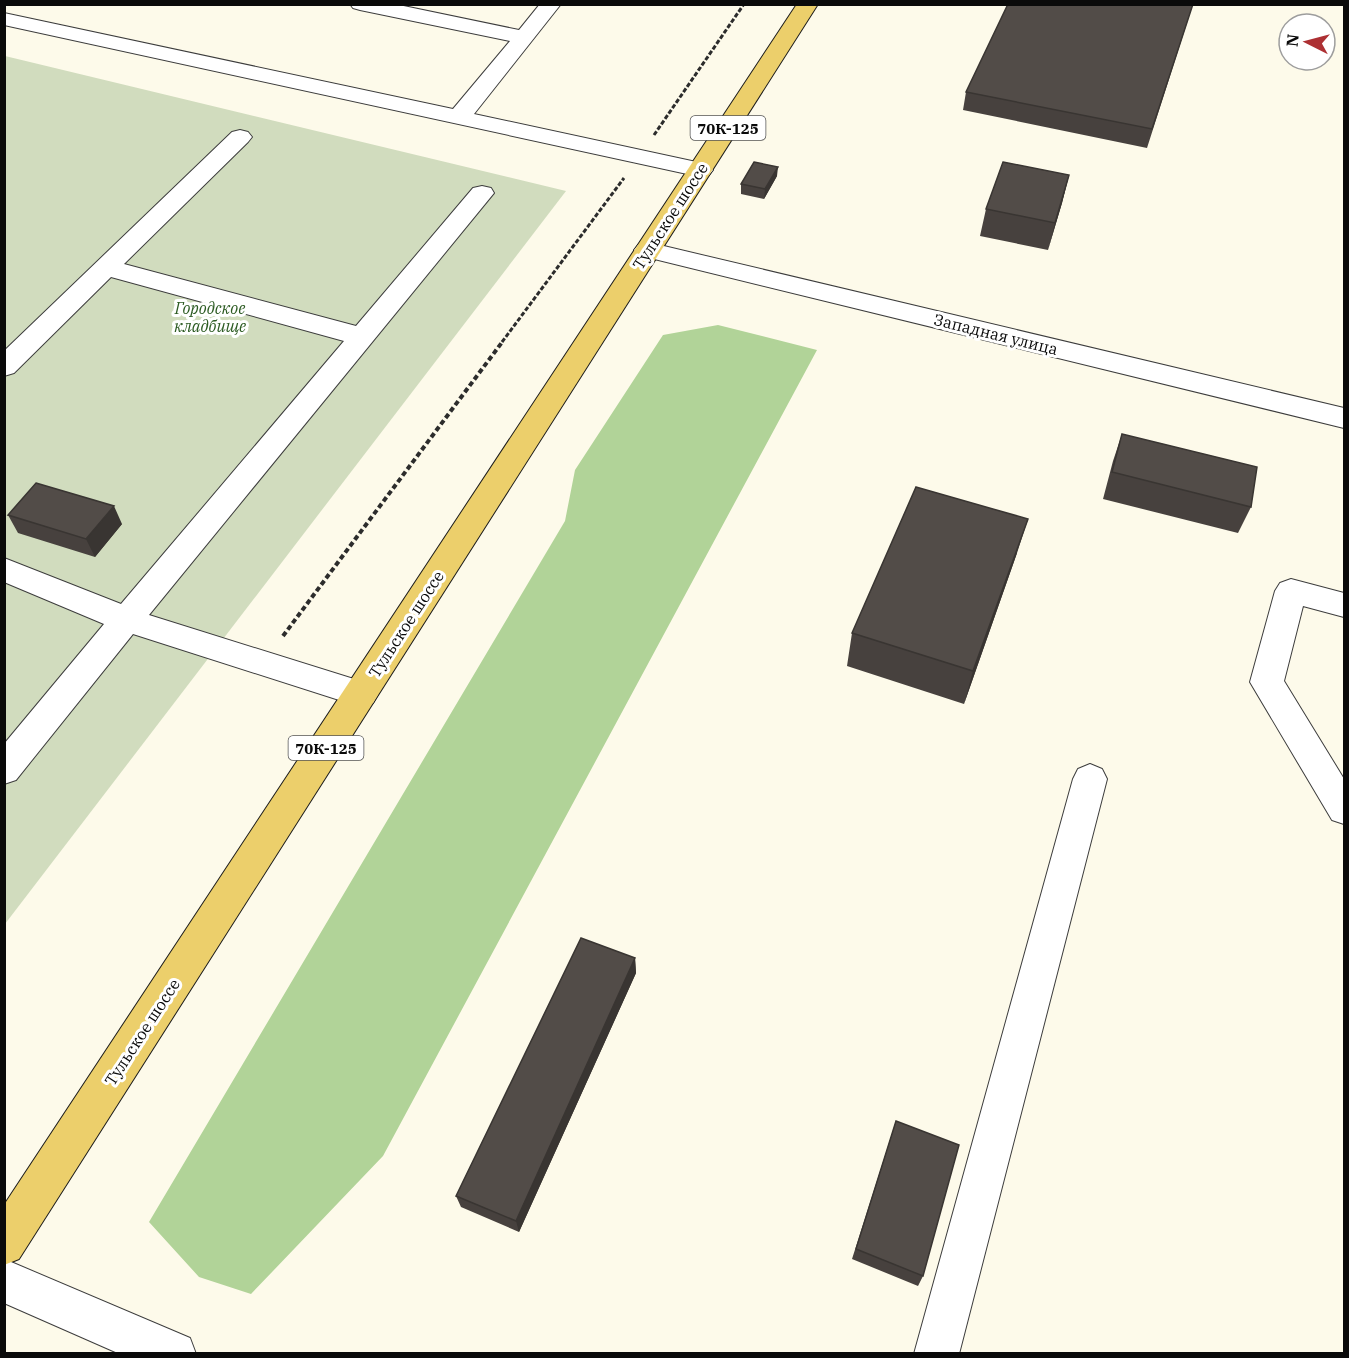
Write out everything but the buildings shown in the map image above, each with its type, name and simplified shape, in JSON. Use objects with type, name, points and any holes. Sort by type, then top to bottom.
[{"type":"main road","name":"Тульское шоссе","points":[[4,1244],[808,4]]},
{"type":"street","points":[[360,4],[524,37]]},
{"type":"street","points":[[459,117],[551,4]]},
{"type":"street","points":[[4,18],[701,170]]},
{"type":"street","points":[[4,367],[240,137]]},
{"type":"street","points":[[4,770],[482,193]]},
{"type":"street","name":"Западная улица","points":[[647,250],[1344,418]]},
{"type":"street","points":[[108,268],[363,337]]},
{"type":"street","points":[[4,569],[126,620],[361,694]]},
{"type":"street","points":[[1344,605],[1291,591],[1267,682],[1344,809]]},
{"type":"street","points":[[936,1353],[1090,778]]},
{"type":"street","points":[[4,1281],[174,1353]]},
{"type":"path","points":[[263,663],[640,156],[744,4]]},
{"type":"green space","name":"Городское кладбище","points":[[5,56],[566,191],[5,924]]},
{"type":"green space","points":[[718,325],[817,350],[383,1156],[251,1294],[199,1277],[149,1222],[565,521],[575,470],[663,335]]}]
